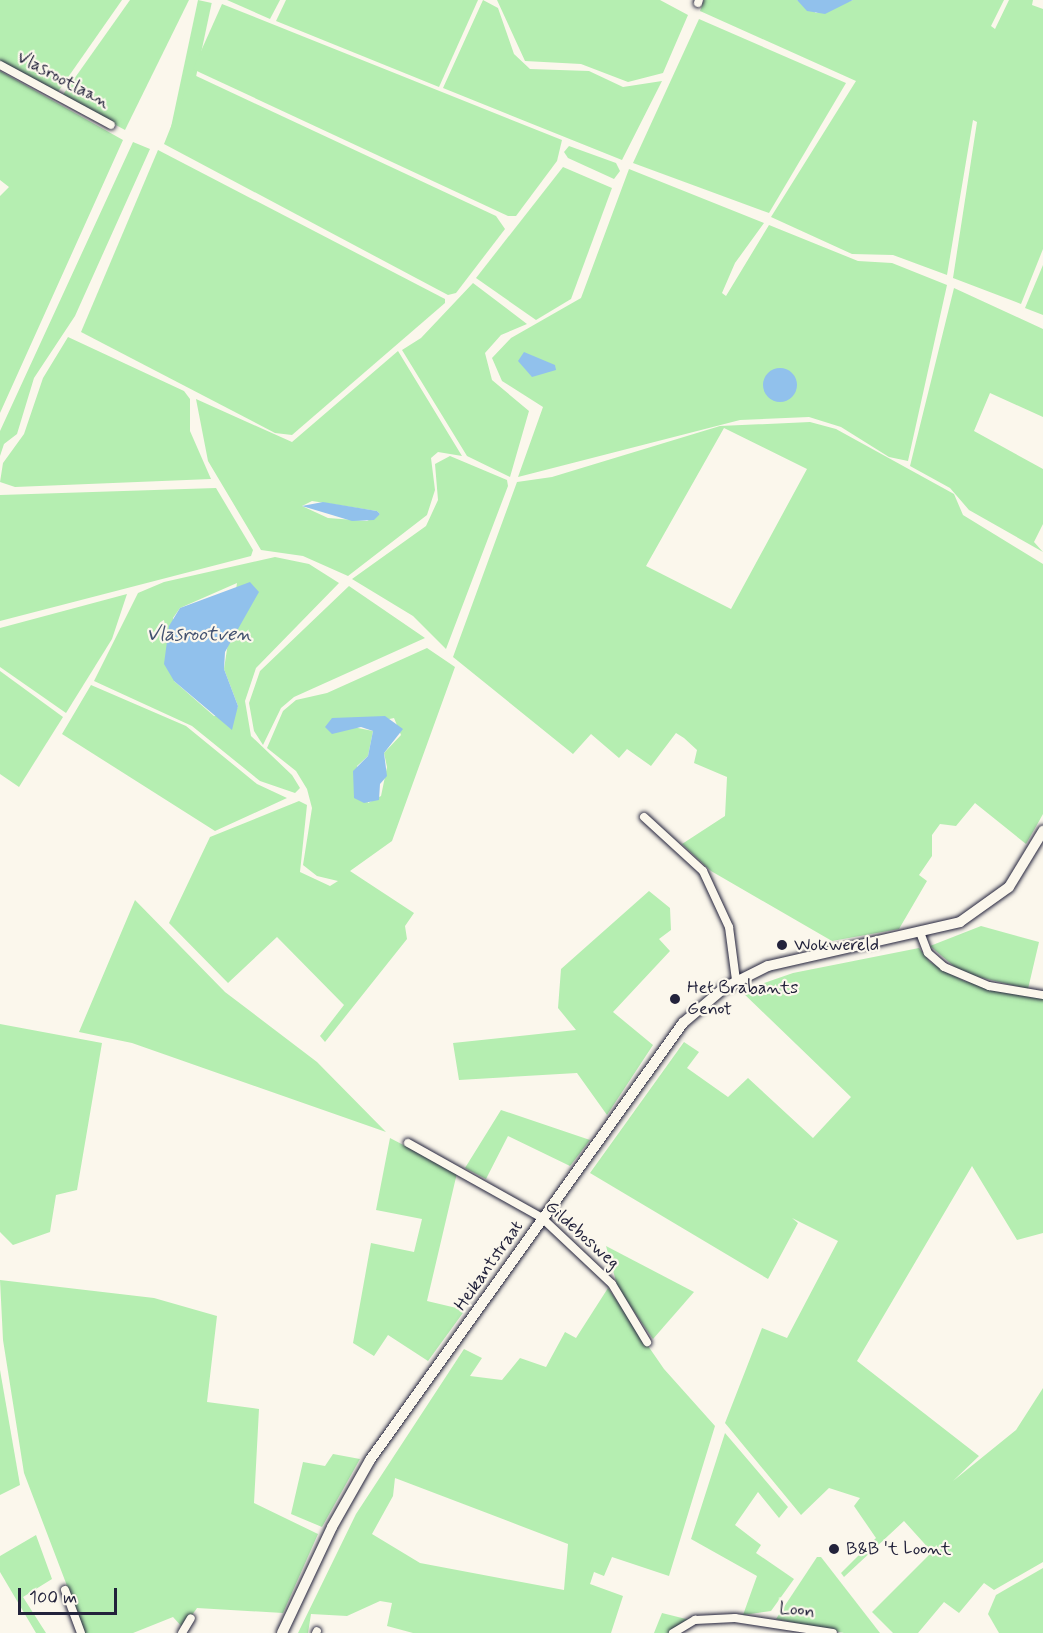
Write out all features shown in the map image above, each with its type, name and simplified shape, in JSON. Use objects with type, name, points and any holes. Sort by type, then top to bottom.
[{"type":"street","name":"Vlasrootlaan","points":[[0,65],[111,124]]},
{"type":"street","points":[[644,818],[703,871],[729,927],[736,980]]},
{"type":"street","name":"Heikantstraat","points":[[284,1633],[349,1492],[542,1218],[577,1176],[683,1023],[736,980],[783,962],[921,934],[985,908],[1009,887],[1043,831]]},
{"type":"street","points":[[921,934],[928,953],[954,972],[989,986],[1043,995]]},
{"type":"street","name":"Gildebosweg","points":[[408,1143],[542,1218],[612,1284],[647,1342]]},
{"type":"street","points":[[65,1590],[81,1633]]},
{"type":"street","points":[[182,1633],[191,1618]]},
{"type":"street","name":"Loon","points":[[673,1633],[695,1620],[757,1621],[833,1633]]},
{"type":"green space","points":[[0,0],[122,0],[57,93],[0,63]]},
{"type":"green space","points":[[130,0],[189,0],[125,130],[62,96]]},
{"type":"green space","points":[[198,0],[212,3],[182,143],[168,140]]},
{"type":"green space","points":[[227,0],[280,0],[270,19]]},
{"type":"green space","points":[[286,0],[478,0],[439,87],[276,21]]},
{"type":"green space","points":[[483,0],[498,8],[514,54],[530,69],[589,71],[623,87],[662,81],[622,160],[443,88]]},
{"type":"green space","points":[[497,0],[660,0],[688,15],[663,73],[628,82],[581,64],[525,61]]},
{"type":"green space","points":[[704,0],[797,0],[816,13],[853,0],[1004,0],[991,26],[995,29],[1009,0],[1033,0],[1032,5],[1043,9],[1043,249],[1021,304],[953,278],[977,122],[973,120],[947,275],[893,255],[852,254],[771,217],[856,81],[700,11]]},
{"type":"green space","points":[[222,4],[562,140],[557,161],[516,216],[508,216],[201,73],[193,69]]},
{"type":"green space","points":[[699,19],[846,83],[769,213],[633,163]]},
{"type":"green space","points":[[0,71],[123,140],[0,413],[0,196],[9,187],[0,180]]},
{"type":"green space","points":[[192,74],[496,216],[505,229],[456,293],[448,295],[164,144]]},
{"type":"green space","points":[[133,142],[150,149],[75,316],[34,378],[17,434],[4,444],[0,456],[0,431]]},
{"type":"green space","points":[[569,146],[616,163],[620,171],[614,179],[568,158],[564,152]]},
{"type":"green space","points":[[158,150],[445,299],[445,303],[292,435],[275,433],[81,332]]},
{"type":"green space","points":[[563,167],[612,188],[571,299],[536,320],[476,278]]},
{"type":"green space","points":[[629,169],[764,223],[735,263],[722,293],[726,296],[769,225],[858,261],[892,263],[947,285],[908,461],[889,457],[841,427],[809,417],[740,420],[518,477],[543,407],[502,381],[492,358],[511,338],[581,298]]},
{"type":"green space","points":[[1043,265],[1043,315],[1025,308]]},
{"type":"green space","points":[[473,283],[527,324],[501,335],[485,353],[492,380],[529,411],[510,477],[467,456],[402,350],[421,338]]},
{"type":"green space","points":[[954,288],[1043,329],[1043,417],[990,393],[974,431],[1043,469],[1043,524],[1034,542],[1043,552],[969,510],[950,488],[910,466]]},
{"type":"green space","points":[[68,337],[184,391],[190,399],[190,431],[211,479],[15,487],[0,482],[3,463],[24,434],[43,378]]},
{"type":"green space","points":[[398,351],[462,456],[438,452],[431,458],[435,490],[427,515],[348,576],[303,556],[261,550],[208,461],[196,399],[292,442]],"holes":[[[312,501],[377,511],[380,514],[367,521],[328,518],[302,506]]]},
{"type":"green space","points":[[810,422],[836,429],[954,494],[963,515],[1043,564],[1043,814],[1026,844],[975,803],[956,826],[940,824],[932,835],[932,856],[919,875],[927,881],[899,929],[832,941],[711,871],[682,844],[725,816],[727,777],[694,763],[697,750],[676,733],[651,766],[627,749],[619,758],[591,734],[573,754],[453,657],[517,482],[552,477],[720,426]],"holes":[[[724,428],[807,469],[731,609],[646,566]]]},
{"type":"green space","points":[[450,456],[507,480],[508,486],[446,649],[413,616],[352,579],[426,526],[438,500],[435,464]]},
{"type":"green space","points":[[216,488],[253,550],[251,556],[0,621],[0,495]]},
{"type":"green space","points":[[275,557],[309,564],[339,583],[256,668],[245,701],[251,736],[292,775],[300,788],[295,793],[260,781],[192,726],[94,681],[138,593],[164,582]],"holes":[[[237,583],[224,669],[238,706],[234,716],[214,716],[174,681],[173,618],[180,608]]]},
{"type":"green space","points":[[349,586],[425,638],[294,697],[281,708],[263,745],[254,731],[249,703],[260,671]]},
{"type":"green space","points":[[127,594],[112,639],[66,713],[0,667],[0,628]]},
{"type":"green space","points":[[427,648],[455,667],[392,841],[350,871],[414,913],[405,926],[407,939],[325,1042],[320,1036],[344,1005],[277,937],[228,983],[169,923],[210,837],[299,801],[307,805],[300,872],[330,886],[338,881],[317,876],[303,865],[312,808],[307,789],[296,771],[267,748],[283,711],[296,700],[327,693]],"holes":[[[394,718],[401,735],[384,753],[387,767],[381,796],[368,803],[357,766],[368,756],[373,731],[353,727]]]},
{"type":"green space","points":[[0,671],[63,717],[19,787],[0,774]]},
{"type":"green space","points":[[91,685],[186,726],[257,784],[287,798],[215,831],[62,734]]},
{"type":"green space","points":[[649,891],[670,908],[671,930],[659,939],[670,951],[613,1012],[653,1045],[607,1115],[577,1073],[459,1080],[453,1043],[576,1030],[558,1008],[561,969]]},
{"type":"green space","points":[[135,900],[225,992],[317,1062],[386,1132],[132,1043],[79,1032]]},
{"type":"green space","points":[[981,926],[1039,942],[1028,989],[962,973],[930,946]]},
{"type":"green space","points":[[919,948],[930,962],[964,981],[1043,998],[1043,1233],[1017,1240],[972,1166],[857,1361],[979,1456],[953,1481],[1016,1430],[1043,1388],[1043,1562],[994,1590],[984,1583],[959,1613],[944,1602],[918,1633],[893,1633],[872,1612],[932,1552],[904,1521],[844,1577],[841,1573],[876,1538],[854,1506],[860,1498],[829,1488],[801,1515],[725,1423],[762,1328],[787,1338],[838,1241],[792,1218],[798,1223],[768,1279],[590,1173],[684,1042],[699,1052],[687,1068],[728,1097],[748,1078],[813,1138],[851,1097],[741,991],[793,973]]},
{"type":"green space","points":[[0,1024],[102,1043],[77,1190],[56,1195],[50,1232],[13,1245],[0,1232]]},
{"type":"green space","points":[[501,1110],[590,1140],[570,1166],[508,1136],[486,1179],[465,1168]]},
{"type":"green space","points":[[390,1138],[457,1173],[427,1301],[465,1310],[428,1361],[388,1335],[374,1356],[353,1343],[371,1243],[414,1252],[422,1219],[376,1210]]},
{"type":"green space","points":[[606,1246],[694,1292],[653,1339],[618,1288]]},
{"type":"green space","points":[[0,1280],[154,1298],[217,1316],[207,1402],[259,1409],[254,1503],[318,1534],[283,1613],[197,1608],[183,1628],[173,1617],[133,1633],[85,1633],[24,1473],[3,1340]]},
{"type":"green space","points":[[608,1288],[664,1369],[715,1426],[669,1576],[612,1557],[604,1576],[594,1572],[590,1584],[623,1596],[611,1633],[413,1633],[387,1626],[392,1603],[380,1601],[347,1616],[311,1614],[308,1633],[298,1633],[356,1514],[464,1349],[482,1358],[470,1376],[502,1380],[520,1358],[546,1367],[565,1332],[576,1338]],"holes":[[[395,1478],[568,1544],[564,1590],[420,1563],[372,1534],[393,1496]]]},
{"type":"green space","points":[[0,1370],[20,1485],[0,1495]]},
{"type":"green space","points":[[725,1433],[788,1507],[779,1518],[758,1492],[735,1525],[761,1545],[756,1553],[794,1579],[771,1611],[743,1615],[757,1576],[691,1539]]},
{"type":"green space","points":[[333,1454],[360,1459],[322,1527],[291,1514],[303,1462],[325,1466]]},
{"type":"green space","points":[[36,1535],[52,1579],[23,1597],[46,1633],[36,1633],[0,1572],[0,1556]]},
{"type":"green space","points":[[817,1557],[821,1557],[880,1633],[844,1633],[776,1619]]},
{"type":"green space","points":[[1043,1568],[1043,1633],[999,1633],[988,1614],[996,1595]]},
{"type":"green space","points":[[662,1613],[690,1620],[668,1633],[654,1633]]},
{"type":"water","points":[[797,0],[853,0],[825,14],[807,11]]},
{"type":"water","points":[[524,352],[555,365],[556,370],[532,377],[518,361]]},
{"type":"water","points":[[780,368],[792,373],[797,385],[792,397],[780,402],[768,397],[763,385],[768,373]]},
{"type":"water","points":[[323,502],[377,511],[380,514],[374,520],[352,521],[302,506]]},
{"type":"water","name":"Vlasrootven","points":[[250,582],[259,592],[225,652],[224,669],[238,706],[232,730],[174,681],[164,664],[169,626],[180,608]]},
{"type":"water","points":[[385,716],[403,729],[384,753],[387,776],[380,784],[379,800],[364,803],[354,798],[353,771],[368,756],[373,731],[361,727],[332,734],[325,727],[332,718]]},
{"type":"place","name":"Wokwereld","points":[[782,945]]},
{"type":"place","name":"Het Brabants Genot","points":[[675,999]]},
{"type":"place","name":"B&B 't Loont","points":[[834,1549]]}]
